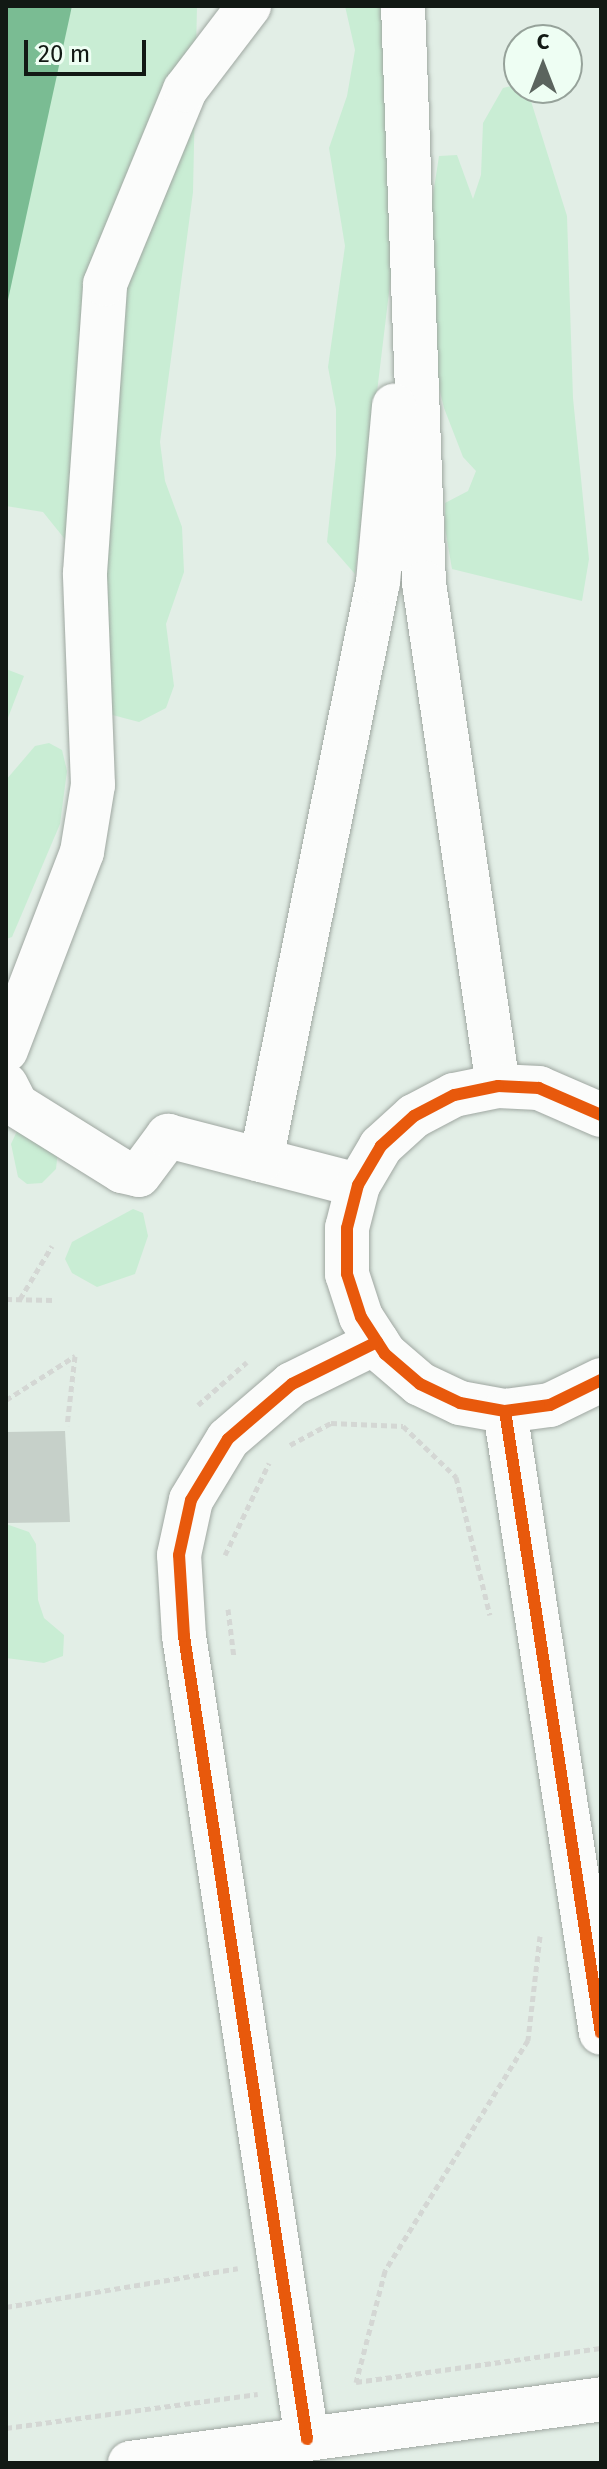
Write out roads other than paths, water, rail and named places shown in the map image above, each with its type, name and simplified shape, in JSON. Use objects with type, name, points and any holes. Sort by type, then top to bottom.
[{"type":"street","points":[[6,1050],[82,852],[93,785],[85,573],[105,284],[185,90],[249,6]]},
{"type":"street","points":[[403,6],[424,583],[498,1086]]},
{"type":"street","points":[[261,1160],[378,582],[411,227]]},
{"type":"street","points":[[6,1085],[16,1105],[122,1171],[139,1175],[168,1136],[358,1185]]},
{"type":"street","points":[[601,1115],[577,1101],[539,1088],[498,1086],[454,1095],[414,1116],[381,1146],[358,1185],[347,1228],[347,1274],[361,1317],[377,1342],[420,1384],[460,1403],[505,1411],[550,1405],[601,1380]]},
{"type":"street","points":[[307,2439],[184,1636],[179,1555],[191,1500],[228,1439],[292,1384],[377,1342]]},
{"type":"street","points":[[505,1411],[601,2033]]},
{"type":"street","points":[[130,2463],[601,2399]]}]
